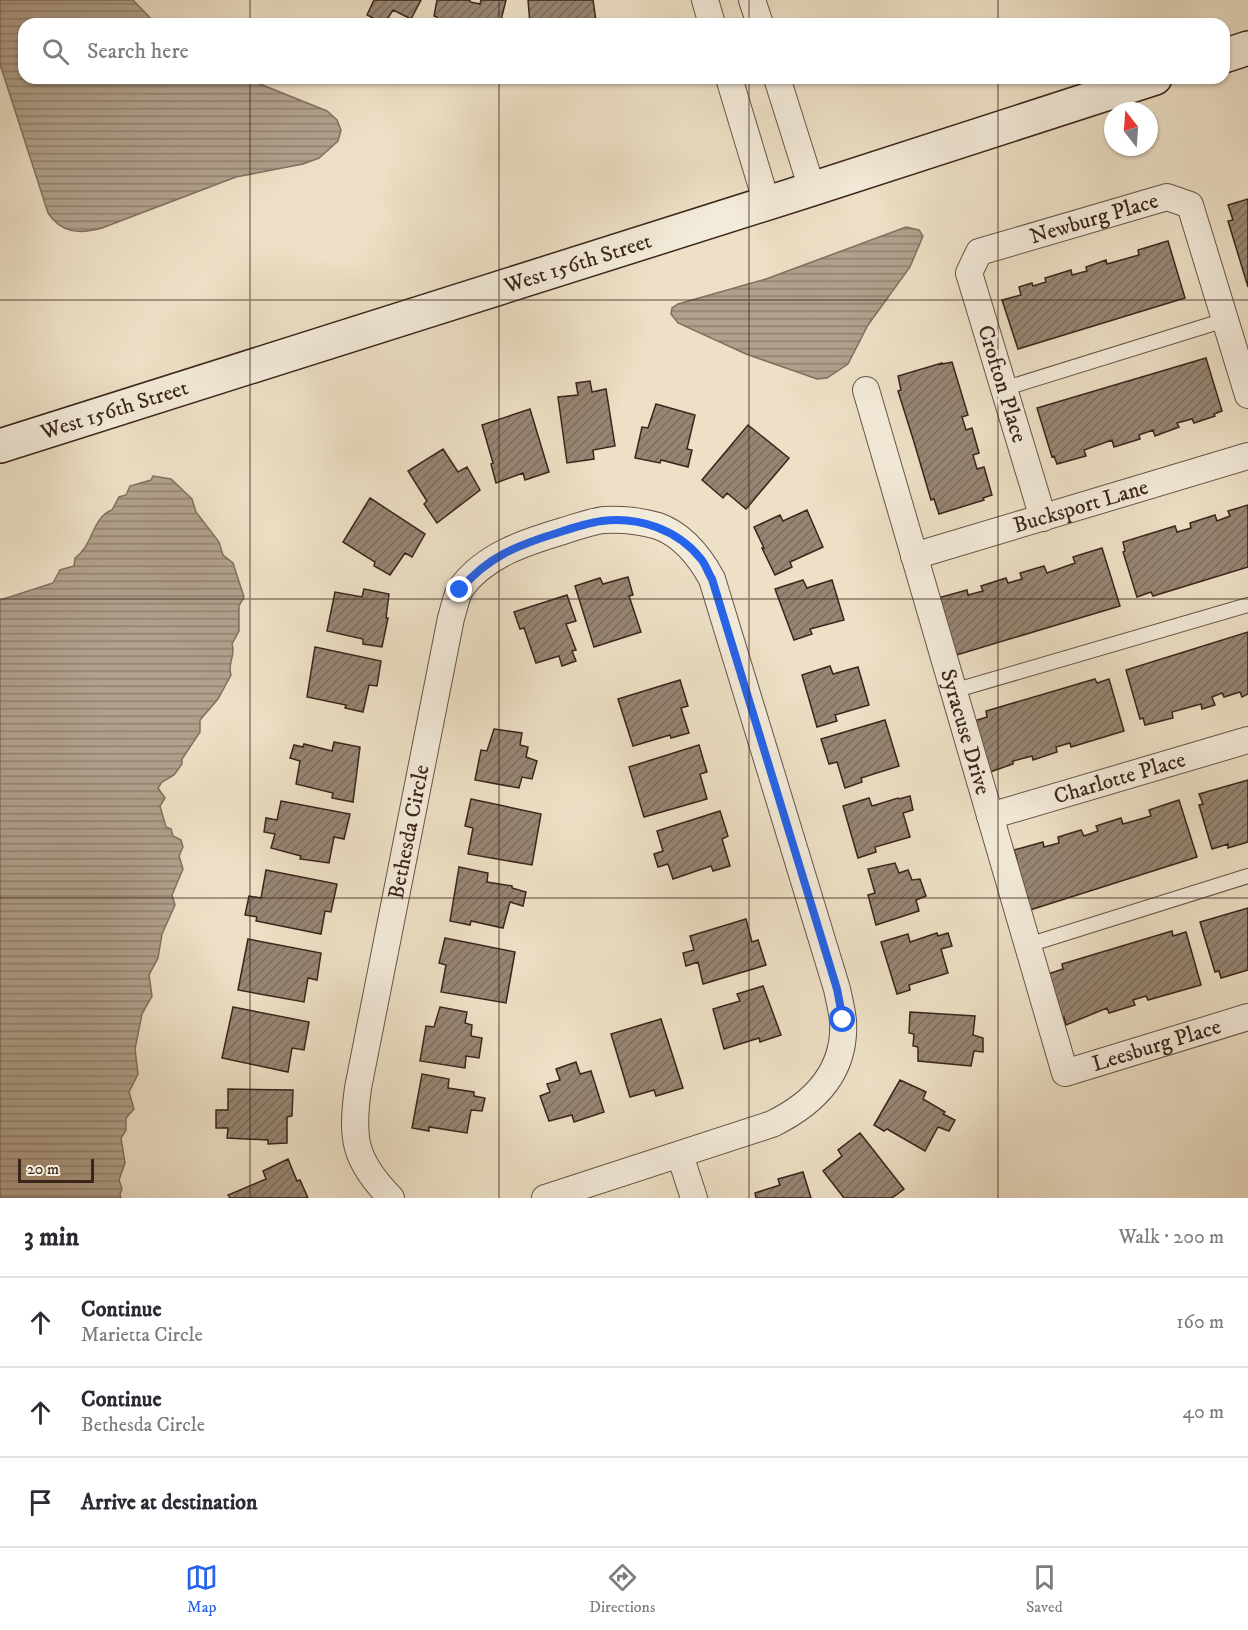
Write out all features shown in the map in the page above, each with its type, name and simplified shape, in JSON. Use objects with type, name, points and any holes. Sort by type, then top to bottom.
[{"type":"street","points":[[705,0],[710,18]]},
{"type":"street","points":[[752,0],[758,18]]},
{"type":"street","points":[[1230,54],[1248,48]]},
{"type":"street","points":[[731,84],[767,204]]},
{"type":"street","points":[[779,84],[812,189]]},
{"type":"street","name":"West 156th Street","points":[[0,446],[767,204],[1136,84]]},
{"type":"street","name":"Newburg Place","points":[[979,252],[1167,197],[1190,205],[1248,395]]},
{"type":"street","name":"Crofton Place","points":[[979,252],[969,273],[1043,518]]},
{"type":"street","name":"Syracuse Drive","points":[[866,390],[1065,1073]]},
{"type":"street","name":"Bucksport Lane","points":[[914,556],[1248,456]]},
{"type":"street","name":"Bethesda Circle","points":[[391,1198],[372,1179],[361,1158],[355,1137],[354,1116],[451,618],[460,590],[473,574],[493,559],[528,542],[603,520],[620,520],[659,527],[681,539],[702,560],[712,579],[837,989],[843,1020],[841,1048],[832,1074],[811,1099],[793,1114],[772,1124],[680,1155]]},
{"type":"street","name":"Charlotte Place","points":[[990,816],[1248,740]]},
{"type":"street","name":"Leesburg Place","points":[[1065,1073],[1248,1017]]},
{"type":"street","points":[[545,1198],[680,1155],[694,1198]]},
{"type":"lane","points":[[1003,389],[1225,320]]},
{"type":"lane","points":[[953,691],[1248,605]]},
{"type":"lane","points":[[1028,945],[1248,876]]},
{"type":"shaded area","points":[[0,0],[133,0],[150,18],[18,18],[18,84],[260,84],[327,111],[337,120],[341,130],[338,141],[319,158],[303,164],[236,177],[102,228],[72,231],[59,225],[48,213],[0,64]]},
{"type":"shaded area","points":[[906,227],[919,230],[923,236],[910,267],[868,325],[848,364],[827,378],[817,379],[746,354],[678,323],[671,314],[672,308],[678,304],[766,279]]},
{"type":"shaded area","points":[[153,476],[171,479],[192,499],[196,512],[219,542],[223,555],[233,563],[244,597],[239,606],[239,631],[232,644],[231,675],[218,699],[200,720],[200,732],[182,759],[182,764],[174,775],[162,782],[158,788],[165,798],[160,806],[166,827],[171,829],[173,836],[181,840],[183,847],[179,856],[183,869],[172,895],[175,905],[162,934],[158,958],[149,975],[152,996],[142,1014],[135,1049],[138,1074],[129,1092],[134,1109],[126,1118],[126,1130],[121,1138],[125,1163],[119,1180],[122,1189],[121,1198],[0,1198],[0,600],[53,583],[60,570],[74,566],[75,558],[86,546],[96,525],[105,514],[112,510],[119,497],[126,495],[130,486],[151,480]]},
{"type":"building","points":[[374,0],[421,0],[412,18],[393,10],[388,18],[373,18],[367,15]]},
{"type":"building","points":[[437,0],[470,0],[470,2],[480,4],[481,0],[506,0],[502,18],[437,18],[434,16]]},
{"type":"building","points":[[528,0],[593,0],[596,18],[530,18]]},
{"type":"building","points":[[1248,199],[1248,287],[1228,221],[1233,220],[1228,205]]},
{"type":"building","points":[[1168,241],[1185,298],[1018,349],[1002,300],[1021,295],[1019,287],[1046,282],[1045,278],[1071,270],[1072,275],[1087,271],[1086,267],[1106,260],[1107,264],[1139,255],[1138,250]]},
{"type":"building","points":[[1206,358],[1222,411],[1214,414],[1215,416],[1194,423],[1192,419],[1177,423],[1179,427],[1155,436],[1153,430],[1139,435],[1140,439],[1114,447],[1112,440],[1084,450],[1086,456],[1057,464],[1054,456],[1052,457],[1037,408]]},
{"type":"building","points":[[952,362],[968,415],[962,417],[966,430],[972,428],[979,453],[973,455],[977,469],[984,467],[992,495],[983,498],[984,500],[939,514],[934,499],[931,500],[898,391],[901,390],[898,376]]},
{"type":"building","points":[[590,381],[592,392],[606,389],[615,446],[593,450],[594,459],[567,463],[558,397],[578,395],[576,383]]},
{"type":"building","points":[[656,404],[695,415],[687,449],[692,450],[688,467],[661,460],[660,463],[635,458],[642,427],[648,428]]},
{"type":"building","points":[[530,409],[549,472],[525,480],[523,473],[496,483],[482,425]]},
{"type":"building","points":[[748,425],[789,458],[746,509],[727,493],[723,498],[702,480]]},
{"type":"building","points":[[443,449],[458,472],[467,467],[480,490],[437,523],[424,504],[427,501],[408,471]]},
{"type":"building","points":[[370,498],[425,534],[412,557],[405,553],[390,575],[374,566],[375,562],[343,542]]},
{"type":"building","points":[[1248,505],[1248,567],[1153,596],[1151,592],[1137,597],[1123,552],[1125,551],[1123,542],[1175,526],[1177,532],[1191,528],[1190,523],[1215,515],[1217,521],[1230,516],[1228,511]]},
{"type":"building","points":[[807,510],[823,547],[790,562],[792,567],[775,575],[754,527],[780,515],[783,521]]},
{"type":"building","points":[[1102,548],[1120,606],[953,656],[938,598],[967,590],[968,595],[983,591],[981,586],[1006,578],[1008,583],[1022,579],[1020,573],[1044,566],[1047,573],[1075,563],[1073,557]]},
{"type":"building","points":[[628,577],[633,595],[629,596],[641,632],[594,647],[575,586],[600,578],[603,584]]},
{"type":"building","points":[[803,580],[807,588],[832,580],[844,620],[810,629],[812,634],[794,640],[775,589]]},
{"type":"building","points":[[364,589],[389,594],[386,618],[388,618],[382,647],[363,644],[363,639],[327,631],[335,592],[362,597]]},
{"type":"building","points":[[567,595],[576,621],[566,624],[576,650],[572,651],[576,661],[562,666],[559,656],[536,663],[524,628],[520,629],[514,612]]},
{"type":"building","points":[[1248,632],[1248,694],[1242,697],[1240,692],[1224,697],[1222,693],[1212,697],[1215,705],[1202,709],[1201,704],[1172,712],[1173,718],[1145,725],[1143,718],[1140,719],[1126,670]]},
{"type":"building","points":[[315,647],[381,661],[377,686],[369,685],[363,712],[345,708],[346,705],[307,697]]},
{"type":"building","points":[[830,666],[833,674],[858,667],[869,705],[835,715],[837,721],[817,727],[802,675]]},
{"type":"building","points":[[1095,679],[1097,683],[1109,679],[1124,731],[1071,747],[1070,743],[1056,747],[1057,752],[1033,760],[1032,756],[1013,761],[1013,764],[990,772],[971,722],[987,717],[986,711]]},
{"type":"building","points":[[680,680],[688,706],[681,708],[689,733],[671,738],[670,735],[633,746],[618,699]]},
{"type":"building","points":[[885,720],[899,766],[861,778],[862,782],[845,788],[837,762],[829,764],[821,739]]},
{"type":"building","points":[[494,729],[522,733],[520,745],[528,747],[526,757],[537,761],[532,779],[522,777],[519,788],[475,780],[481,750],[487,751]]},
{"type":"building","points":[[334,742],[360,747],[353,802],[332,798],[333,793],[296,784],[300,761],[290,758],[294,745],[303,747],[304,744],[332,751]]},
{"type":"building","points":[[699,745],[707,772],[700,774],[707,799],[644,817],[629,767]]},
{"type":"building","points":[[1248,780],[1248,842],[1228,848],[1228,844],[1212,849],[1199,805],[1203,804],[1199,794]]},
{"type":"building","points":[[910,796],[913,810],[903,813],[910,837],[875,847],[876,852],[858,858],[843,806],[869,798],[872,806]]},
{"type":"building","points":[[471,799],[541,814],[532,865],[468,854],[473,828],[465,826]]},
{"type":"building","points":[[1179,800],[1197,857],[1030,910],[1014,860],[1017,859],[1014,850],[1043,842],[1044,847],[1059,843],[1058,837],[1081,830],[1084,836],[1098,831],[1096,826],[1121,818],[1123,824],[1151,816],[1149,810]]},
{"type":"building","points":[[281,801],[350,814],[344,839],[334,837],[329,863],[300,859],[301,856],[271,848],[275,834],[264,832],[266,818],[277,820]]},
{"type":"building","points":[[720,811],[728,836],[722,839],[730,866],[713,871],[711,866],[673,879],[668,864],[658,867],[654,854],[663,851],[657,831]]},
{"type":"building","points":[[895,863],[899,873],[908,870],[912,880],[920,879],[926,896],[916,900],[919,911],[876,925],[868,895],[875,893],[868,869]]},
{"type":"building","points":[[459,867],[488,873],[487,882],[512,886],[512,888],[526,892],[523,906],[510,902],[503,928],[471,921],[470,925],[450,921]]},
{"type":"building","points":[[266,870],[337,884],[331,912],[325,911],[321,934],[256,921],[257,917],[245,915],[249,896],[261,898]]},
{"type":"building","points":[[1248,908],[1248,970],[1221,978],[1219,971],[1215,972],[1200,922]]},
{"type":"building","points":[[746,919],[752,942],[758,940],[766,965],[703,984],[698,962],[686,966],[683,953],[694,950],[690,936]]},
{"type":"building","points":[[1172,931],[1173,936],[1186,932],[1201,985],[1148,1000],[1146,996],[1133,1000],[1135,1005],[1109,1013],[1107,1008],[1066,1025],[1064,1017],[1061,1018],[1048,974],[1063,969],[1062,964]]},
{"type":"building","points":[[937,933],[938,936],[948,933],[952,946],[941,949],[948,973],[909,985],[910,990],[897,994],[881,942],[908,934],[910,942]]},
{"type":"building","points":[[445,938],[515,952],[506,1003],[441,992],[446,965],[439,963]]},
{"type":"building","points":[[248,939],[321,953],[317,980],[308,978],[304,1002],[238,990]]},
{"type":"building","points":[[763,986],[781,1035],[760,1042],[759,1038],[724,1049],[713,1009],[740,1001],[737,994]]},
{"type":"building","points":[[233,1007],[309,1022],[304,1050],[292,1048],[288,1072],[222,1058]]},
{"type":"building","points":[[440,1007],[467,1012],[465,1023],[472,1025],[471,1036],[482,1038],[479,1058],[466,1056],[465,1068],[420,1061],[426,1026],[434,1027]]},
{"type":"building","points":[[910,1012],[975,1016],[973,1035],[983,1038],[983,1052],[974,1051],[971,1066],[918,1061],[918,1047],[913,1046],[914,1034],[909,1033]]},
{"type":"building","points":[[661,1019],[683,1088],[656,1096],[654,1090],[630,1097],[611,1034]]},
{"type":"building","points":[[576,1062],[580,1074],[591,1071],[604,1112],[574,1122],[572,1115],[549,1121],[540,1096],[550,1092],[547,1084],[560,1080],[556,1069]]},
{"type":"building","points":[[422,1074],[449,1079],[448,1088],[474,1092],[474,1096],[485,1098],[482,1111],[471,1110],[467,1133],[429,1127],[429,1131],[412,1128]]},
{"type":"building","points":[[900,1080],[926,1092],[923,1099],[955,1120],[949,1131],[938,1127],[925,1151],[887,1129],[884,1131],[874,1125]]},
{"type":"building","points":[[228,1089],[293,1090],[292,1116],[287,1117],[287,1143],[268,1144],[268,1140],[227,1138],[228,1128],[216,1128],[216,1110],[228,1110]]},
{"type":"building","points":[[860,1133],[904,1189],[892,1198],[844,1198],[823,1171],[842,1156],[838,1150]]},
{"type":"building","points":[[288,1159],[297,1181],[300,1180],[308,1198],[230,1198],[228,1195],[266,1179],[263,1171]]},
{"type":"building","points":[[803,1172],[811,1198],[756,1198],[755,1193],[780,1185],[778,1179]]},
{"type":"route","points":[[460,590],[473,574],[493,559],[528,542],[603,520],[629,521],[659,527],[681,539],[702,560],[712,579],[837,989],[843,1020]]}]
